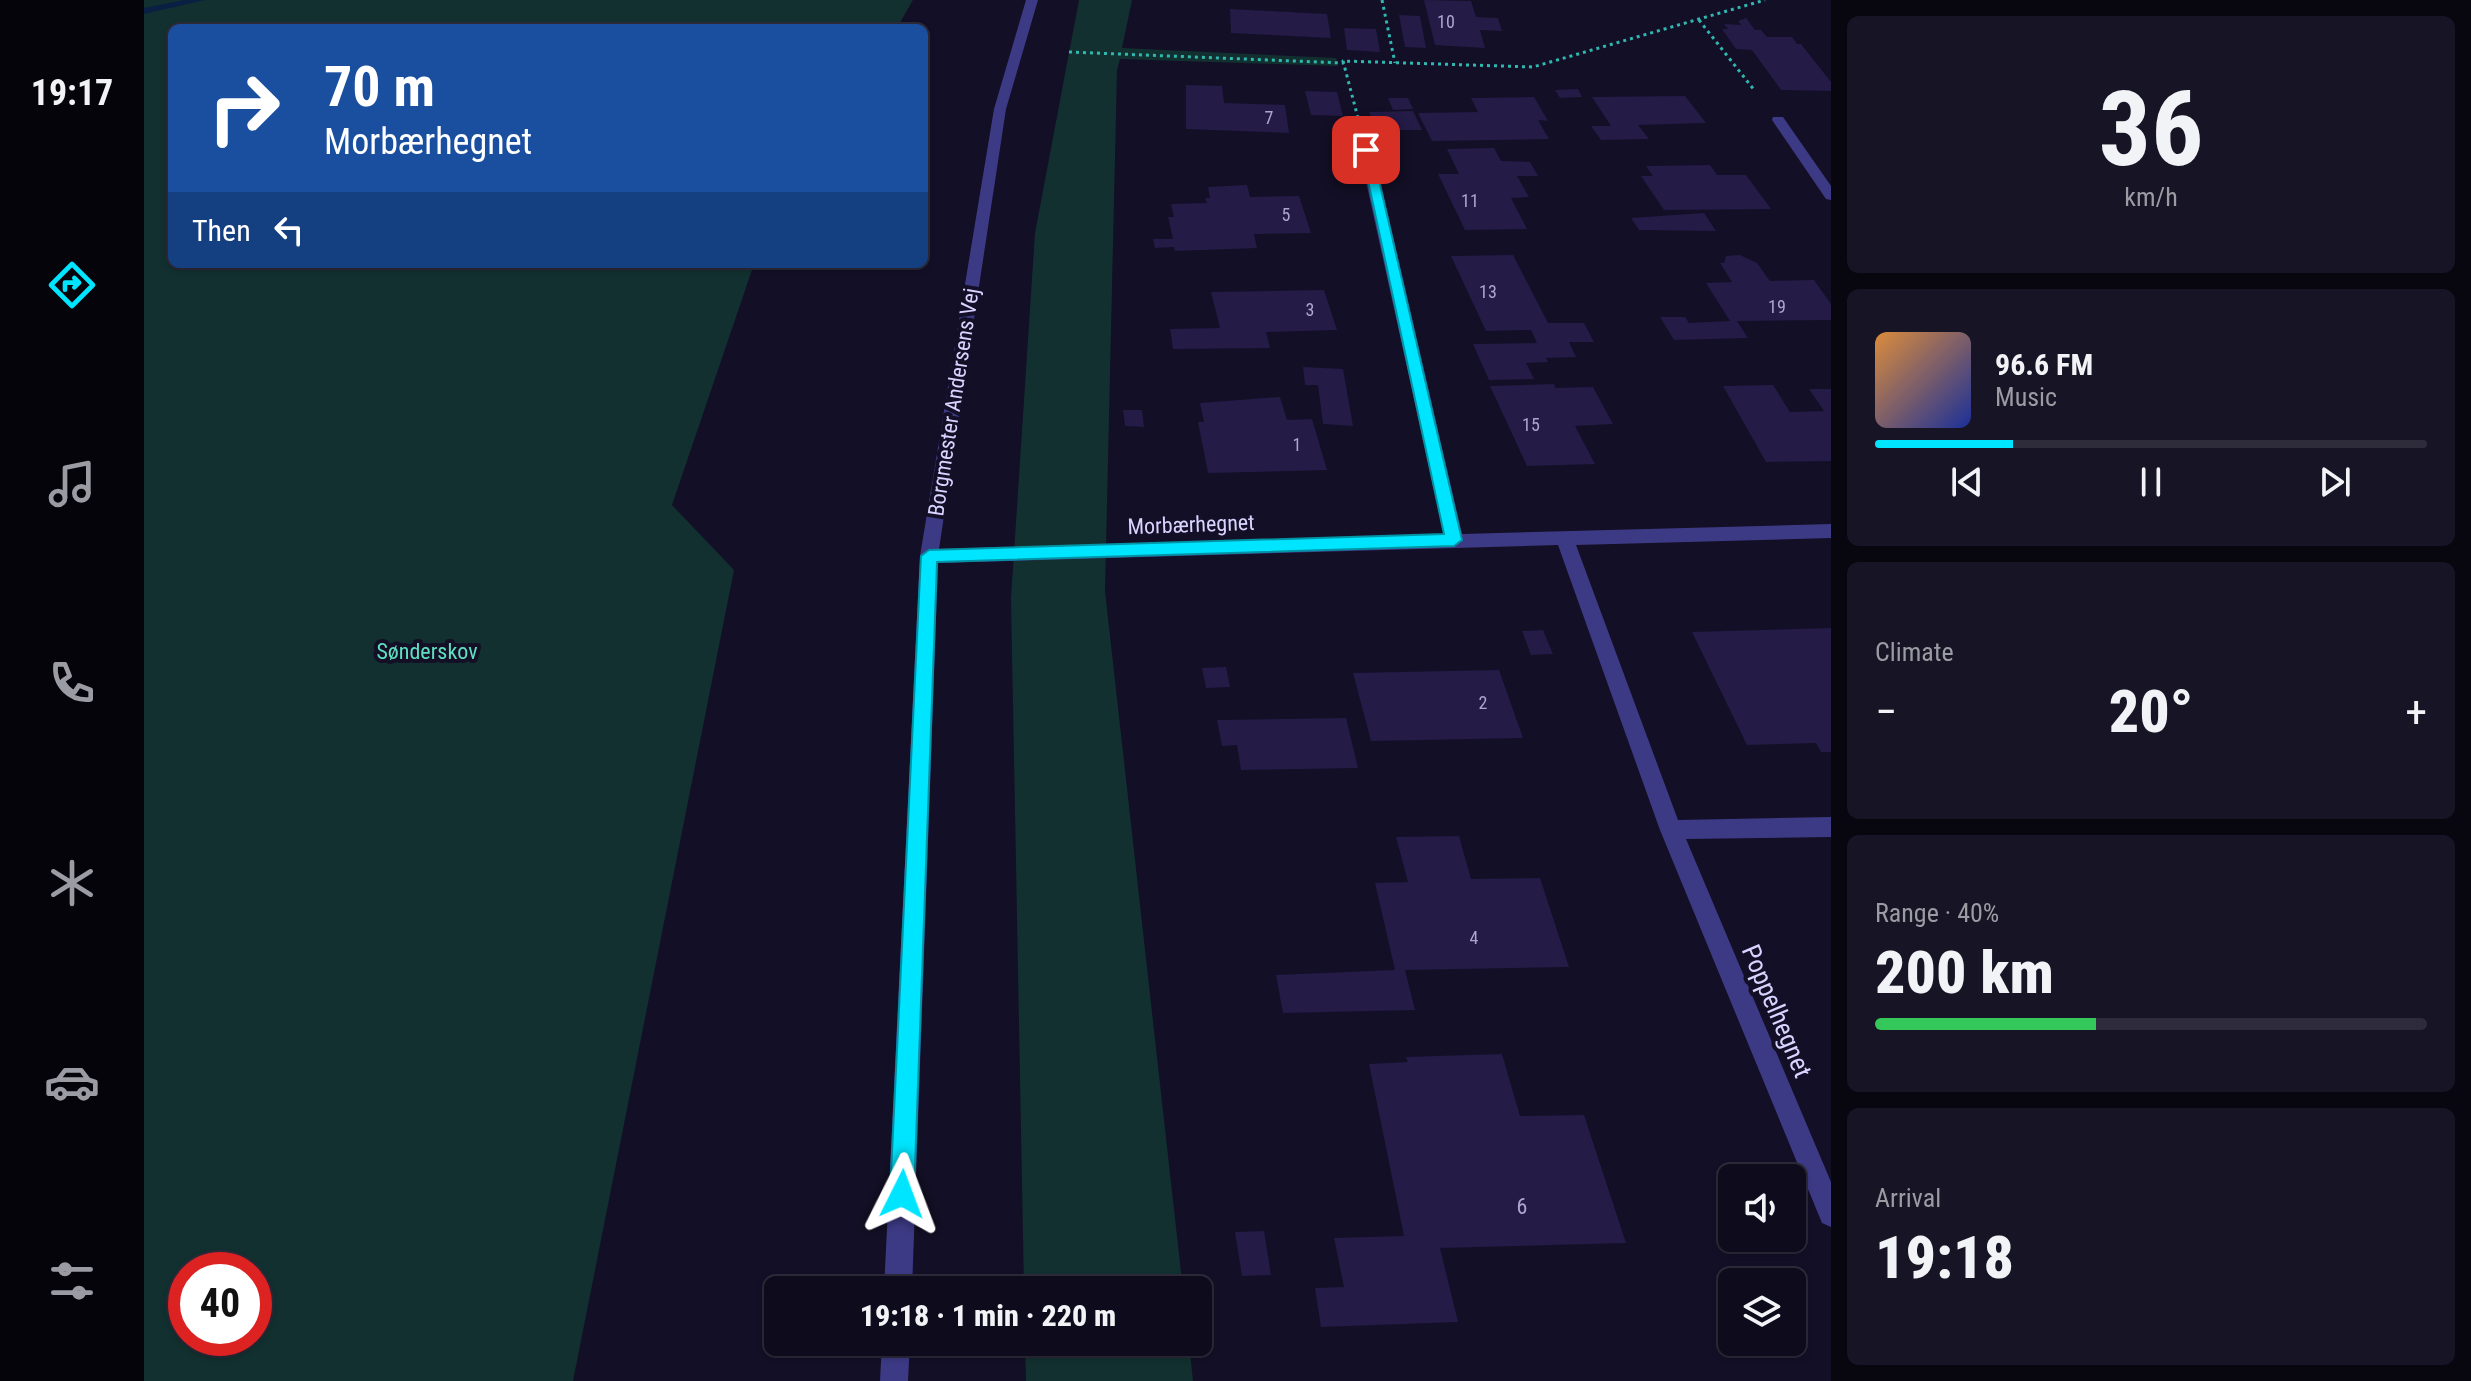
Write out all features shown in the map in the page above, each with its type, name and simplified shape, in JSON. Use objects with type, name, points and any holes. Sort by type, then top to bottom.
[{"type":"street","name":"Borgmester Andersens Vej","points":[[899,1276],[929,556],[1000,109],[1032,0]]},
{"type":"street","points":[[1778,120],[1831,196]]},
{"type":"street","points":[[1366,150],[1454,540]]},
{"type":"street","name":"Morbærhegnet","points":[[929,556],[1831,531]]},
{"type":"street","name":"Poppelhegnet","points":[[1564,537],[1671,830],[1831,1214]]},
{"type":"street","points":[[1671,830],[1831,827]]},
{"type":"street","points":[[894,1381],[895,1356]]},
{"type":"path","points":[[1382,0],[1395,63]]},
{"type":"path","points":[[1069,52],[1533,67],[1765,0]]},
{"type":"path","points":[[1699,20],[1778,120]]},
{"type":"path","points":[[1344,63],[1366,150]]},
{"type":"green space","name":"Sønderskov","points":[[144,0],[913,0],[899,24],[168,24],[168,268],[753,268],[672,505],[734,570],[573,1381],[144,1381]]},
{"type":"green space","points":[[1079,0],[1132,0],[1122,48],[1336,58],[1338,66],[1120,59],[1117,70],[1105,591],[1181,1276],[1024,1276],[1011,598],[1035,233]]},
{"type":"green space","points":[[1025,1356],[1190,1356],[1193,1381],[1026,1381]]},
{"type":"building","points":[[1424,0],[1471,1],[1476,17],[1498,18],[1502,31],[1480,30],[1485,48],[1435,45]]},
{"type":"building","points":[[1230,9],[1327,14],[1331,38],[1231,33]]},
{"type":"building","points":[[1399,15],[1420,16],[1426,48],[1405,47]]},
{"type":"building","points":[[1746,18],[1755,30],[1761,30],[1767,37],[1792,37],[1797,44],[1801,44],[1831,82],[1831,91],[1781,90],[1752,50],[1736,49],[1722,29],[1728,29],[1724,24],[1741,25],[1738,21]]},
{"type":"building","points":[[1344,28],[1376,29],[1380,52],[1347,50]]},
{"type":"building","points":[[1186,85],[1222,86],[1224,103],[1285,105],[1289,133],[1186,129]]},
{"type":"building","points":[[1578,89],[1582,97],[1560,98],[1555,90]]},
{"type":"building","points":[[1305,91],[1337,92],[1343,116],[1311,115]]},
{"type":"building","points":[[1685,96],[1706,123],[1638,125],[1649,139],[1601,140],[1591,126],[1611,126],[1592,97]]},
{"type":"building","points":[[1534,97],[1548,121],[1538,120],[1549,139],[1432,141],[1418,113],[1478,112],[1471,98]]},
{"type":"building","points":[[1388,98],[1408,98],[1413,109],[1393,110]]},
{"type":"building","points":[[1413,111],[1422,130],[1378,130],[1369,112]]},
{"type":"building","points":[[1494,148],[1501,161],[1530,162],[1538,176],[1517,176],[1529,197],[1511,198],[1527,229],[1465,230],[1438,174],[1459,174],[1447,149]]},
{"type":"building","points":[[1710,165],[1717,175],[1746,175],[1771,209],[1664,210],[1641,176],[1653,176],[1646,166]]},
{"type":"building","points":[[1247,185],[1250,197],[1299,196],[1311,233],[1254,234],[1257,248],[1175,251],[1174,247],[1155,248],[1153,239],[1173,239],[1168,217],[1174,217],[1171,204],[1207,203],[1205,198],[1210,198],[1208,187]]},
{"type":"building","points":[[1704,213],[1716,231],[1639,230],[1631,218]]},
{"type":"building","points":[[1513,255],[1548,323],[1584,323],[1594,342],[1569,342],[1576,357],[1546,358],[1548,362],[1526,363],[1534,379],[1489,380],[1473,344],[1537,343],[1531,330],[1486,331],[1451,256]]},
{"type":"building","points":[[1740,255],[1757,263],[1770,281],[1814,280],[1831,304],[1831,320],[1737,321],[1748,338],[1674,340],[1660,317],[1685,317],[1689,323],[1730,321],[1706,283],[1732,282],[1720,263],[1724,263],[1726,256]]},
{"type":"building","points":[[1324,290],[1337,330],[1266,332],[1270,348],[1173,349],[1170,329],[1220,328],[1211,292]]},
{"type":"building","points":[[1303,367],[1343,369],[1353,426],[1323,424],[1318,385],[1305,385]]},
{"type":"building","points":[[1554,384],[1555,388],[1593,387],[1613,424],[1575,426],[1595,464],[1527,466],[1490,386]]},
{"type":"building","points":[[1773,385],[1790,412],[1824,411],[1809,389],[1831,389],[1831,461],[1766,462],[1723,386]]},
{"type":"building","points":[[1280,397],[1287,420],[1312,419],[1327,470],[1208,473],[1198,422],[1204,422],[1200,403]]},
{"type":"building","points":[[1123,410],[1142,410],[1144,427],[1125,426]]},
{"type":"building","points":[[1831,628],[1831,752],[1821,752],[1816,743],[1747,745],[1692,632]]},
{"type":"building","points":[[1543,630],[1553,654],[1531,655],[1522,631]]},
{"type":"building","points":[[1226,667],[1230,687],[1206,688],[1202,668]]},
{"type":"building","points":[[1499,670],[1523,738],[1371,741],[1353,673]]},
{"type":"building","points":[[1346,718],[1358,768],[1241,770],[1237,745],[1222,746],[1217,720]]},
{"type":"building","points":[[1459,836],[1471,879],[1540,878],[1569,967],[1405,970],[1415,1010],[1283,1013],[1276,975],[1395,970],[1375,883],[1408,882],[1396,837]]},
{"type":"building","points":[[1502,1054],[1520,1116],[1584,1115],[1626,1243],[1440,1248],[1458,1322],[1321,1327],[1315,1288],[1344,1287],[1334,1238],[1404,1236],[1369,1064],[1408,1062],[1406,1057]]},
{"type":"building","points":[[1264,1231],[1271,1275],[1242,1276],[1235,1232]]},
{"type":"waterway","points":[[144,11],[200,0]]},
{"type":"route","points":[[902,1194],[929,556],[1454,540],[1366,150]]}]
